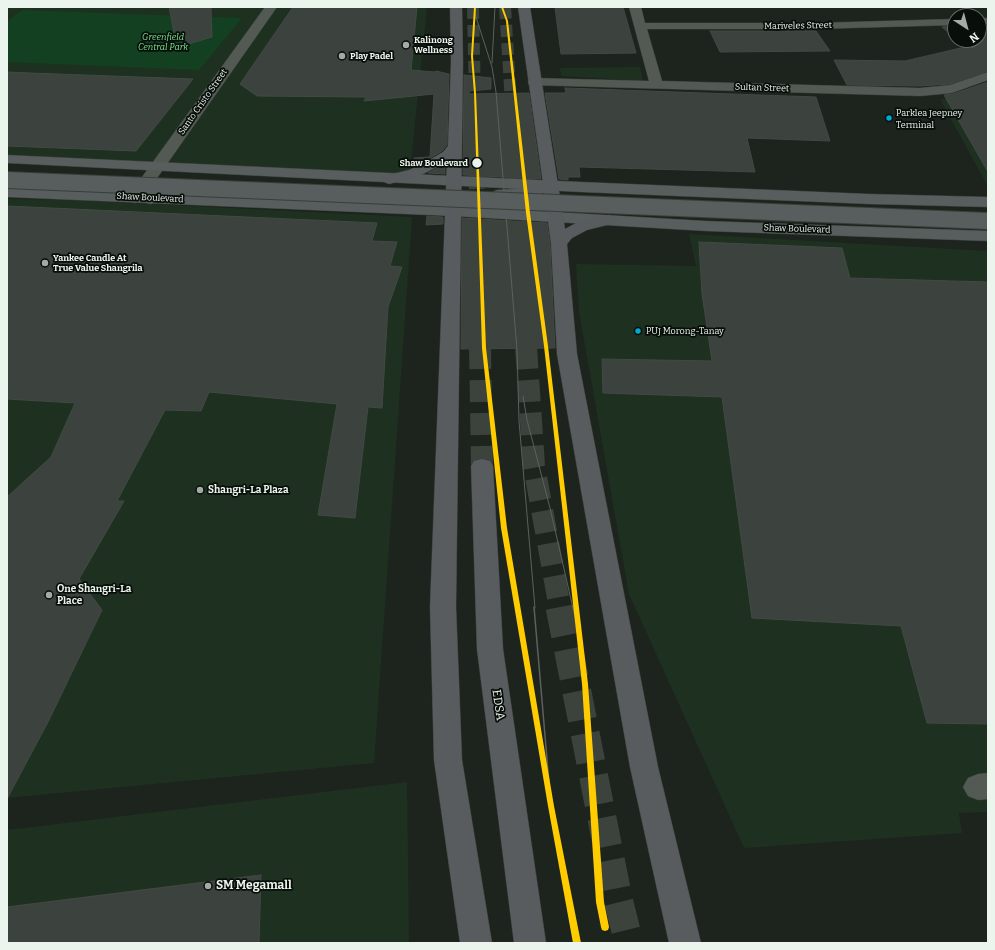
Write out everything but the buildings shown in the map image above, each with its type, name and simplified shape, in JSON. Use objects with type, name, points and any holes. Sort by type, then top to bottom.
[{"type":"highway","points":[[456,7],[457,62],[443,607],[448,760],[476,943]]},
{"type":"highway","points":[[524,7],[534,82],[558,230],[566,354],[644,767],[685,943]]},
{"type":"highway","points":[[389,179],[414,173],[432,165],[448,155],[455,147]]},
{"type":"highway","points":[[453,196],[492,200],[552,193],[791,203],[988,217]]},
{"type":"highway","points":[[558,230],[566,235],[582,226],[609,220]]},
{"type":"highway","name":"EDSA","points":[[482,466],[490,648],[530,943]]},
{"type":"main road","name":"Shaw Boulevard","points":[[7,159],[389,179],[453,196],[558,230],[609,220],[988,236]]},
{"type":"main road","points":[[95,195],[110,188],[119,179],[122,174],[122,168],[119,164]]},
{"type":"main road","points":[[7,169],[988,209]]},
{"type":"main road","name":"Shaw Boulevard","points":[[7,180],[988,221]]},
{"type":"main road","name":"Shaw Boulevard","points":[[7,192],[143,198],[453,196],[552,193]]},
{"type":"main road","points":[[795,229],[791,203],[988,202]]},
{"type":"street","name":"Santo Cristo Street","points":[[143,198],[158,166],[271,7]]},
{"type":"street","points":[[635,7],[642,26],[657,85]]},
{"type":"street","name":"Mariveles Street","points":[[642,26],[814,26],[947,22]]},
{"type":"street","name":"Sultan Street","points":[[534,82],[850,92],[920,92],[952,88],[988,76]]},
{"type":"shaded area","points":[[11,7],[427,7],[410,172],[399,174],[7,155],[7,10]]},
{"type":"shaded area","points":[[640,67],[643,81],[561,76],[560,68]]},
{"type":"shaded area","points":[[988,98],[988,184],[986,183],[940,99]]},
{"type":"shaded area","name":"Shangri-La Plaza","points":[[7,199],[70,200],[412,217],[374,763],[7,798]]},
{"type":"shaded area","points":[[689,234],[988,251],[988,812],[959,813],[962,833],[744,848],[629,594],[579,312],[576,264],[696,266]]},
{"type":"shaded area","name":"SM Megamall","points":[[407,782],[409,943],[7,943],[7,830]]},
{"type":"green space","name":"Greenfield Central Park","points":[[22,10],[242,18],[199,70],[7,62],[7,22]]},
{"type":"tunnel","points":[[473,7],[476,150]]},
{"type":"tunnel","points":[[505,7],[514,150]]},
{"type":"tunnel","points":[[476,149],[480,348]]},
{"type":"tunnel","points":[[514,149],[527,348]]},
{"type":"tunnel","points":[[480,347],[482,466]]},
{"type":"tunnel","points":[[526,347],[534,466],[560,608]]},
{"type":"tunnel","points":[[560,607],[618,899],[629,943]]},
{"type":"tram line","points":[[492,63],[495,7]]},
{"type":"tram line","points":[[475,14],[492,67],[496,92],[517,350],[519,421],[535,608]]},
{"type":"tram line","points":[[523,396],[527,420],[550,508],[573,608]]},
{"type":"tram line","points":[[534,607],[551,806]]},
{"type":"tram line","points":[[573,607],[580,638]]},
{"type":"transit line","points":[[475,7],[472,56],[475,93],[484,348],[504,528],[551,806],[577,943]]},
{"type":"transit line","points":[[502,7],[507,21],[528,213],[546,346],[585,684],[600,902],[605,927]]},
{"type":"place","name":"Kalinong Wellness","points":[[406,45]]},
{"type":"place","name":"Play Padel","points":[[342,56]]},
{"type":"place","name":"Parklea Jeepney Terminal","points":[[889,118]]},
{"type":"place","name":"Shaw Boulevard","points":[[477,163]]},
{"type":"place","name":"Yankee Candle At True Value Shangrila","points":[[45,263]]},
{"type":"place","name":"PUJ Morong-Tanay","points":[[638,331]]},
{"type":"place","name":"Shangri-La Plaza","points":[[200,490]]},
{"type":"place","name":"One Shangri-La Place","points":[[49,595]]},
{"type":"place","name":"SM Megamall","points":[[208,886]]}]
